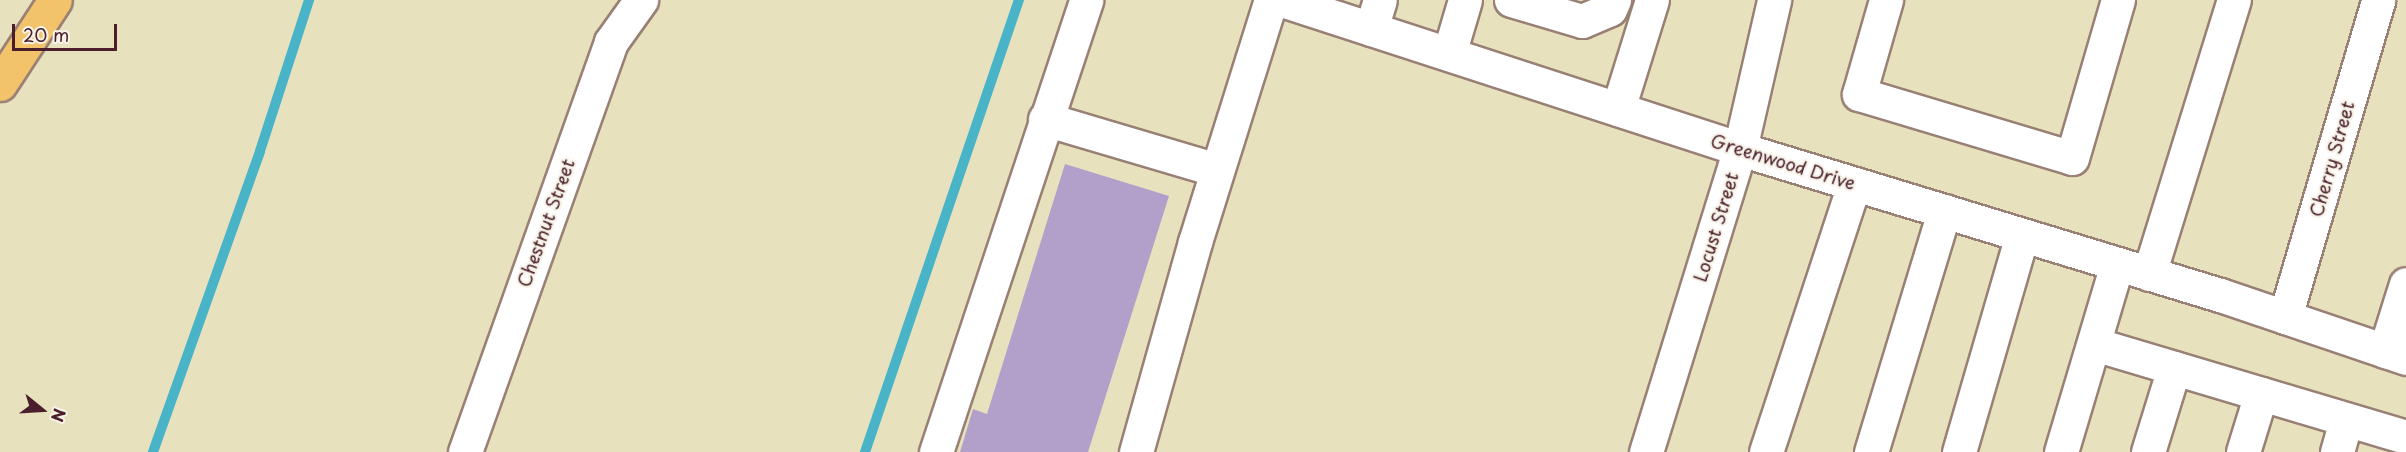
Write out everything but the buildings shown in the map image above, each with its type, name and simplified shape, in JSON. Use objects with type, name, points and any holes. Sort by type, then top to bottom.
[{"type":"highway","points":[[0,84],[56,0]]},
{"type":"street","name":"Chestnut Street","points":[[465,452],[611,42],[641,0]]},
{"type":"street","points":[[936,452],[1086,0]]},
{"type":"street","points":[[1136,452],[1217,170],[1271,0]]},
{"type":"street","name":"Greenwood Drive","points":[[1282,0],[1376,14],[1449,54],[1740,149],[2149,274],[2395,354]]},
{"type":"street","points":[[1449,54],[1466,0]]},
{"type":"street","points":[[1511,0],[1582,21],[1610,9],[1614,0]]},
{"type":"street","points":[[1618,109],[1652,0]]},
{"type":"street","name":"Locust Street","points":[[1646,452],[1740,149],[1774,0]]},
{"type":"street","points":[[1886,0],[1859,94],[2072,158],[2118,0]]},
{"type":"street","points":[[2149,274],[2234,0]]},
{"type":"street","name":"Cherry Street","points":[[2285,317],[2378,0]]},
{"type":"street","points":[[1045,119],[1217,170]]},
{"type":"street","points":[[1766,452],[1854,184]]},
{"type":"street","points":[[1871,452],[1944,211]]},
{"type":"street","points":[[1959,452],[2022,235]]},
{"type":"street","points":[[2061,452],[2117,264]]},
{"type":"street","points":[[2395,354],[2406,284]]},
{"type":"street","points":[[2094,344],[2406,437]]},
{"type":"street","points":[[2148,452],[2174,368]]},
{"type":"street","points":[[2243,452],[2261,394]]},
{"type":"street","points":[[2337,452],[2346,420]]},
{"type":"waterway","points":[[153,452],[260,151],[309,0]]},
{"type":"waterway","points":[[865,452],[1019,0]]}]
